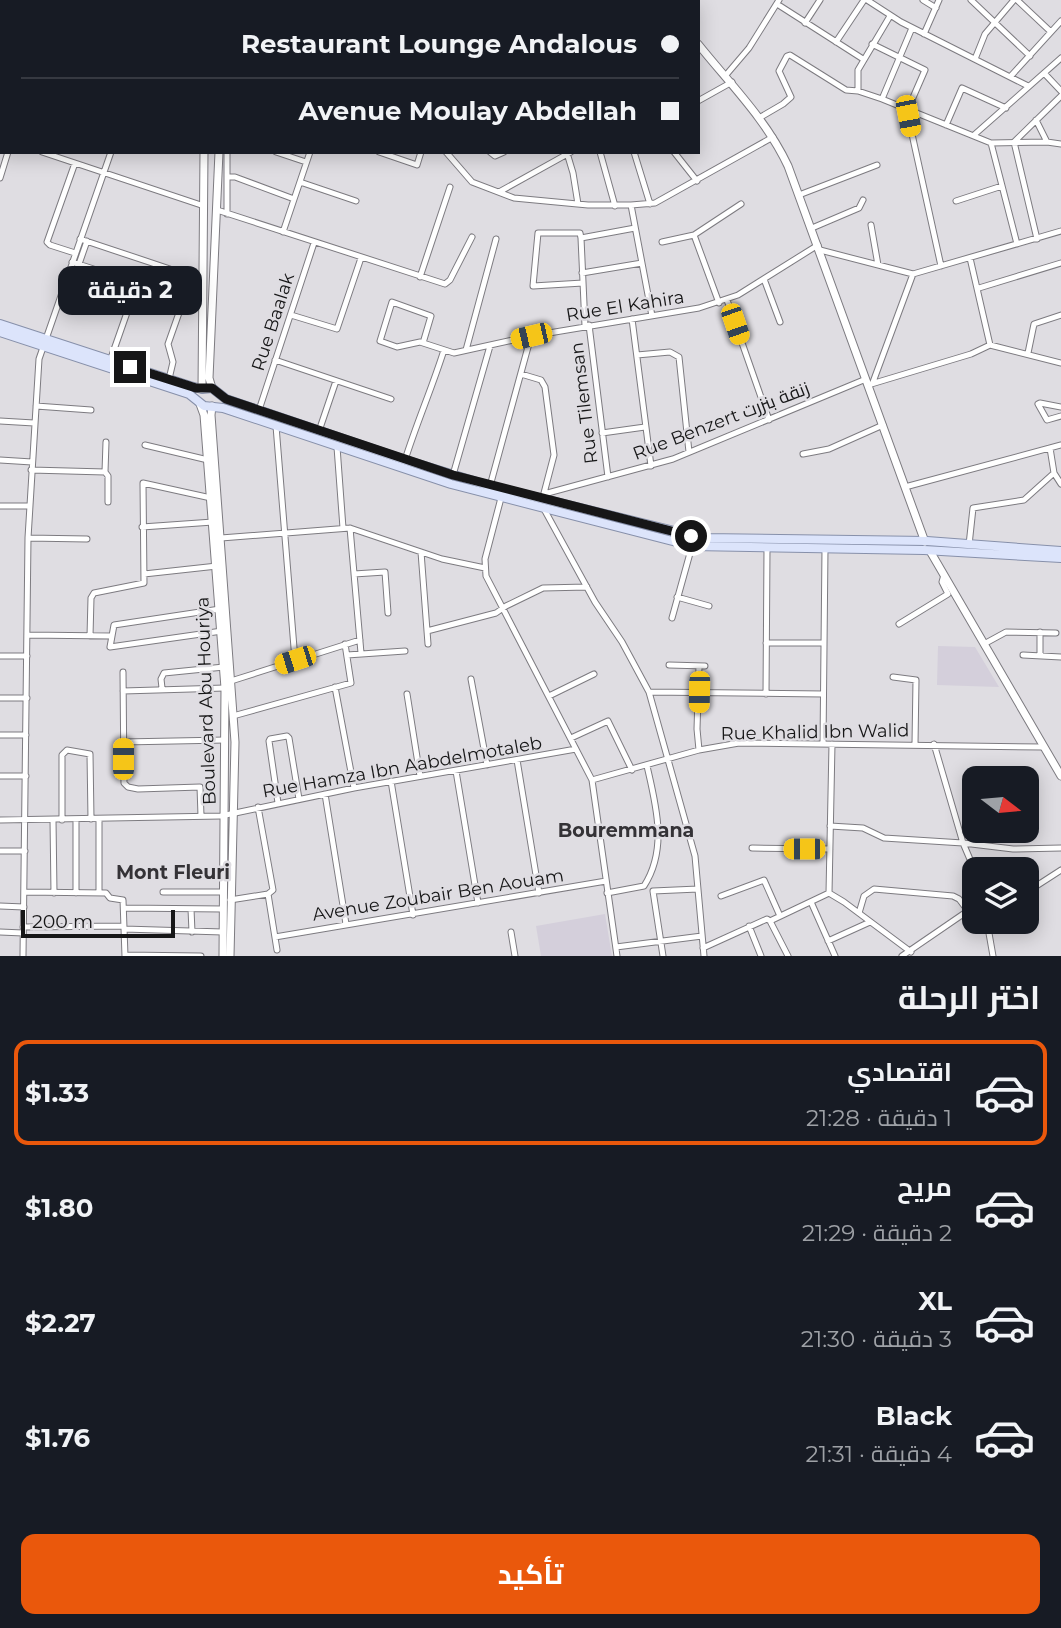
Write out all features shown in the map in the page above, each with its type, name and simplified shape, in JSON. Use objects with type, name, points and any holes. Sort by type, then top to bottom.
[{"type":"main road","points":[[700,46],[729,78],[773,136],[788,166],[928,546],[1061,776]]},
{"type":"main road","points":[[204,154],[208,390],[217,398],[212,406]]},
{"type":"main road","points":[[208,390],[219,154]]},
{"type":"main road","points":[[0,324],[44,343],[189,394],[206,407],[212,406],[402,469],[501,498],[692,546],[825,549],[969,545],[1061,551]]},
{"type":"main road","points":[[0,332],[208,390],[226,399],[453,475],[703,538],[928,546],[1061,558]]},
{"type":"main road","points":[[199,402],[198,394],[208,390]]},
{"type":"main road","name":"Boulevard Abu Houriya","points":[[199,402],[204,415],[225,688],[229,814],[223,892],[223,956]]},
{"type":"main road","name":"Boulevard Abu Houriya","points":[[212,406],[233,716],[235,768],[229,814]]},
{"type":"main road","name":"Boulevard Abu Houriya","points":[[228,843],[230,956]]},
{"type":"street","points":[[806,23],[820,0]]},
{"type":"street","points":[[836,42],[865,0],[912,28],[1028,86]]},
{"type":"street","points":[[923,0],[936,8]]},
{"type":"street","points":[[924,34],[939,0]]},
{"type":"street","points":[[971,0],[1030,56]]},
{"type":"street","points":[[975,59],[983,36],[1016,0],[1051,32]]},
{"type":"street","points":[[700,100],[729,78],[778,2],[863,59]]},
{"type":"street","points":[[858,91],[858,71],[863,59],[890,16]]},
{"type":"street","points":[[1010,77],[1061,21]]},
{"type":"street","points":[[883,99],[898,56],[912,28]]},
{"type":"street","points":[[872,44],[925,70],[908,109],[908,116],[941,266]]},
{"type":"street","points":[[759,118],[792,96],[779,71],[788,55],[846,90],[883,99],[991,143],[1061,144]]},
{"type":"street","points":[[974,135],[1061,58]]},
{"type":"street","points":[[1014,142],[1061,93],[1044,73]]},
{"type":"street","points":[[946,125],[962,88],[1006,108]]},
{"type":"street","points":[[1036,120],[1047,142]]},
{"type":"street","points":[[448,154],[472,182],[499,192],[523,199],[615,206],[650,204],[697,181],[773,136]]},
{"type":"street","points":[[1014,142],[1037,239]]},
{"type":"street","points":[[991,143],[1017,244]]},
{"type":"street","points":[[0,178],[7,154]]},
{"type":"street","points":[[48,154],[204,206]]},
{"type":"street","points":[[79,264],[83,240],[110,154]]},
{"type":"street","points":[[227,154],[227,214]]},
{"type":"street","points":[[282,154],[306,162]]},
{"type":"street","points":[[283,232],[309,154]]},
{"type":"street","points":[[385,154],[417,165],[420,154]]},
{"type":"street","points":[[499,192],[567,154]]},
{"type":"street","points":[[569,154],[578,205]]},
{"type":"street","points":[[601,154],[615,206]]},
{"type":"street","points":[[635,154],[650,204]]},
{"type":"street","points":[[676,154],[697,181]]},
{"type":"street","points":[[75,163],[47,242],[75,253]]},
{"type":"street","points":[[799,195],[877,165]]},
{"type":"street","points":[[228,177],[294,199]]},
{"type":"street","points":[[300,182],[356,201]]},
{"type":"street","points":[[956,201],[1002,186]]},
{"type":"street","points":[[420,277],[450,187]]},
{"type":"street","points":[[812,228],[859,208],[863,200]]},
{"type":"street","points":[[662,242],[694,235],[741,204]]},
{"type":"street","points":[[631,205],[652,316]]},
{"type":"street","points":[[217,210],[445,284],[472,237]]},
{"type":"street","points":[[871,225],[878,265]]},
{"type":"street","points":[[583,283],[537,287],[533,285],[538,233],[580,235],[635,228]]},
{"type":"street","points":[[819,247],[913,274],[1061,231]]},
{"type":"street","name":"Rue Tilemsan","points":[[580,235],[587,326],[608,477]]},
{"type":"street","points":[[694,235],[719,303]]},
{"type":"street","points":[[466,350],[496,239]]},
{"type":"street","points":[[23,956],[28,538],[39,359],[75,253],[83,240]]},
{"type":"street","points":[[83,240],[170,269]]},
{"type":"street","name":"Rue Baalak","points":[[259,410],[314,243]]},
{"type":"street","name":"Rue El Kahira","points":[[423,343],[454,353],[531,336],[719,303],[819,247]]},
{"type":"street","points":[[291,314],[337,329],[361,258]]},
{"type":"street","points":[[971,258],[990,345],[1061,363]]},
{"type":"street","points":[[72,262],[137,284],[178,302],[180,305],[168,344],[173,362],[169,379]]},
{"type":"street","points":[[582,273],[642,263]]},
{"type":"street","points":[[979,288],[1061,263]]},
{"type":"street","points":[[869,382],[913,274]]},
{"type":"street","points":[[764,279],[780,322]]},
{"type":"street","points":[[110,361],[137,284]]},
{"type":"street","points":[[727,300],[769,420]]},
{"type":"street","points":[[392,302],[431,316],[423,343],[397,347],[380,341],[392,302]]},
{"type":"street","points":[[1028,353],[1034,324],[1061,315]]},
{"type":"street","points":[[632,319],[651,466]]},
{"type":"street","points":[[490,485],[531,336]]},
{"type":"street","name":"Rue Benzert زنقة بنزرت","points":[[543,497],[651,466],[869,382],[971,354],[990,345]]},
{"type":"street","points":[[453,475],[490,346]]},
{"type":"street","points":[[405,460],[444,350]]},
{"type":"street","points":[[637,355],[670,352],[679,357],[690,452]]},
{"type":"street","points":[[275,360],[391,399]]},
{"type":"street","points":[[521,374],[541,380],[545,387],[554,454],[543,497]]},
{"type":"street","points":[[319,431],[336,381]]},
{"type":"street","points":[[1061,407],[1040,402],[1038,404],[1047,420],[1061,416]]},
{"type":"street","points":[[36,405],[92,410]]},
{"type":"street","points":[[0,421],[34,423]]},
{"type":"street","points":[[803,454],[829,449],[883,425]]},
{"type":"street","points":[[276,426],[295,660]]},
{"type":"street","points":[[602,433],[645,426]]},
{"type":"street","points":[[106,442],[108,502]]},
{"type":"street","points":[[145,444],[208,460]]},
{"type":"street","points":[[905,487],[1061,445]]},
{"type":"street","points":[[337,447],[343,528]]},
{"type":"street","points":[[1050,448],[1054,473],[1061,484]]},
{"type":"street","points":[[0,460],[32,462]]},
{"type":"street","points":[[31,470],[105,472]]},
{"type":"street","points":[[969,545],[972,508],[1024,500],[1054,473]]},
{"type":"street","points":[[90,636],[93,593],[143,584],[143,483],[211,498]]},
{"type":"street","points":[[501,498],[486,551],[486,576],[592,780],[617,956]]},
{"type":"street","points":[[0,506],[29,506]]},
{"type":"street","points":[[544,509],[649,692],[689,833],[698,889],[704,956]]},
{"type":"street","points":[[142,527],[213,522]]},
{"type":"street","points":[[220,538],[350,528],[458,564],[485,568]]},
{"type":"street","points":[[350,528],[361,653]]},
{"type":"street","points":[[28,538],[87,540]]},
{"type":"street","points":[[672,618],[692,546]]},
{"type":"street","points":[[766,694],[767,549]]},
{"type":"street","points":[[823,744],[825,549]]},
{"type":"street","points":[[421,552],[428,643]]},
{"type":"street","points":[[144,574],[217,565]]},
{"type":"street","points":[[354,573],[385,572],[388,613]]},
{"type":"street","points":[[899,624],[948,594],[942,582],[944,575]]},
{"type":"street","points":[[427,631],[496,613],[543,588],[587,587]]},
{"type":"street","points":[[677,597],[709,606]]},
{"type":"street","points":[[220,609],[114,625],[110,648],[222,631]]},
{"type":"street","points":[[985,644],[1006,632],[1056,633]]},
{"type":"street","points":[[1040,632],[1040,656]]},
{"type":"street","points":[[27,635],[112,636]]},
{"type":"street","points":[[231,681],[360,640]]},
{"type":"street","points":[[766,643],[824,643]]},
{"type":"street","points":[[233,716],[351,682],[345,644]]},
{"type":"street","points":[[347,655],[405,651]]},
{"type":"street","points":[[1023,655],[1061,657]]},
{"type":"street","points":[[0,656],[27,656]]},
{"type":"street","points":[[668,665],[702,666],[697,729],[699,750]]},
{"type":"street","points":[[162,688],[162,676],[169,671],[224,667]]},
{"type":"street","points":[[122,672],[123,776],[128,787],[200,787],[201,816]]},
{"type":"street","points":[[549,696],[593,674]]},
{"type":"street","points":[[893,677],[916,680],[915,744]]},
{"type":"street","points":[[471,679],[487,765]]},
{"type":"street","points":[[123,691],[225,688]]},
{"type":"street","points":[[335,688],[354,788]]},
{"type":"street","points":[[649,692],[823,694]]},
{"type":"street","points":[[407,694],[421,776]]},
{"type":"street","points":[[0,698],[27,698]]},
{"type":"street","points":[[571,738],[608,721],[632,769]]},
{"type":"street","points":[[0,735],[26,735]]},
{"type":"street","points":[[278,803],[270,739],[287,736],[289,738],[299,799]]},
{"type":"street","points":[[123,742],[225,740]]},
{"type":"street","name":"Rue Khalid Ibn Walid","points":[[592,780],[699,750],[739,743],[1044,747]]},
{"type":"street","points":[[829,893],[832,744]]},
{"type":"street","points":[[934,744],[962,840]]},
{"type":"street","name":"Rue Hamza Ibn Aabdelmotaleb","points":[[0,820],[229,814],[391,781],[576,749]]},
{"type":"street","points":[[62,820],[62,755],[67,750],[90,754],[91,819]]},
{"type":"street","points":[[517,760],[539,893]]},
{"type":"street","points":[[644,886],[657,852],[658,839],[658,814],[647,766]]},
{"type":"street","points":[[456,771],[478,904]]},
{"type":"street","points":[[0,776],[26,776]]},
{"type":"street","points":[[391,781],[413,915]]},
{"type":"street","points":[[325,794],[346,924]]},
{"type":"street","points":[[230,900],[268,894],[273,890],[258,807]]},
{"type":"street","points":[[99,819],[99,893]]},
{"type":"street","points":[[53,820],[54,893]]},
{"type":"street","points":[[76,820],[76,893]]},
{"type":"street","points":[[831,826],[863,828],[884,838],[962,843]]},
{"type":"street","points":[[971,844],[1013,849],[1061,848]]},
{"type":"street","points":[[752,848],[830,849]]},
{"type":"street","points":[[0,851],[25,851]]},
{"type":"street","points":[[1039,884],[1061,870]]},
{"type":"street","points":[[721,896],[764,880],[780,916]]},
{"type":"street","name":"Avenue Zoubair Ben Aouam","points":[[275,937],[606,881]]},
{"type":"street","points":[[607,893],[644,886],[653,891],[698,889]]},
{"type":"street","points":[[859,913],[864,896],[874,889],[953,896],[962,904]]},
{"type":"street","points":[[653,891],[663,956]]},
{"type":"street","points":[[25,892],[107,894],[110,898],[123,900],[125,956],[201,956]]},
{"type":"street","points":[[163,892],[223,892]]},
{"type":"street","points":[[703,948],[829,893]]},
{"type":"street","points":[[829,893],[911,952]]},
{"type":"street","points":[[268,894],[277,950]]},
{"type":"street","points":[[811,902],[835,956]]},
{"type":"street","points":[[0,906],[24,906]]},
{"type":"street","points":[[124,908],[223,909]]},
{"type":"street","points":[[191,909],[191,932]]},
{"type":"street","points":[[902,956],[962,915]]},
{"type":"street","points":[[770,921],[788,956]]},
{"type":"street","points":[[828,940],[870,922]]},
{"type":"street","points":[[749,926],[761,956]]},
{"type":"street","points":[[0,932],[124,928],[223,932]]},
{"type":"street","points":[[505,956],[515,955],[511,932]]},
{"type":"street","points":[[990,934],[993,956]]},
{"type":"street","points":[[616,947],[702,936]]},
{"type":"shaded area","points":[[938,646],[975,647],[999,687],[937,685]]},
{"type":"shaded area","points":[[605,914],[612,956],[541,956],[536,926]]},
{"type":"district","name":"Bouremmana","points":[[626,830]]},
{"type":"district","name":"Mont Fleuri","points":[[173,872]]},
{"type":"route","points":[[130,367],[196,388],[212,388],[226,399],[453,475],[691,536]]}]
